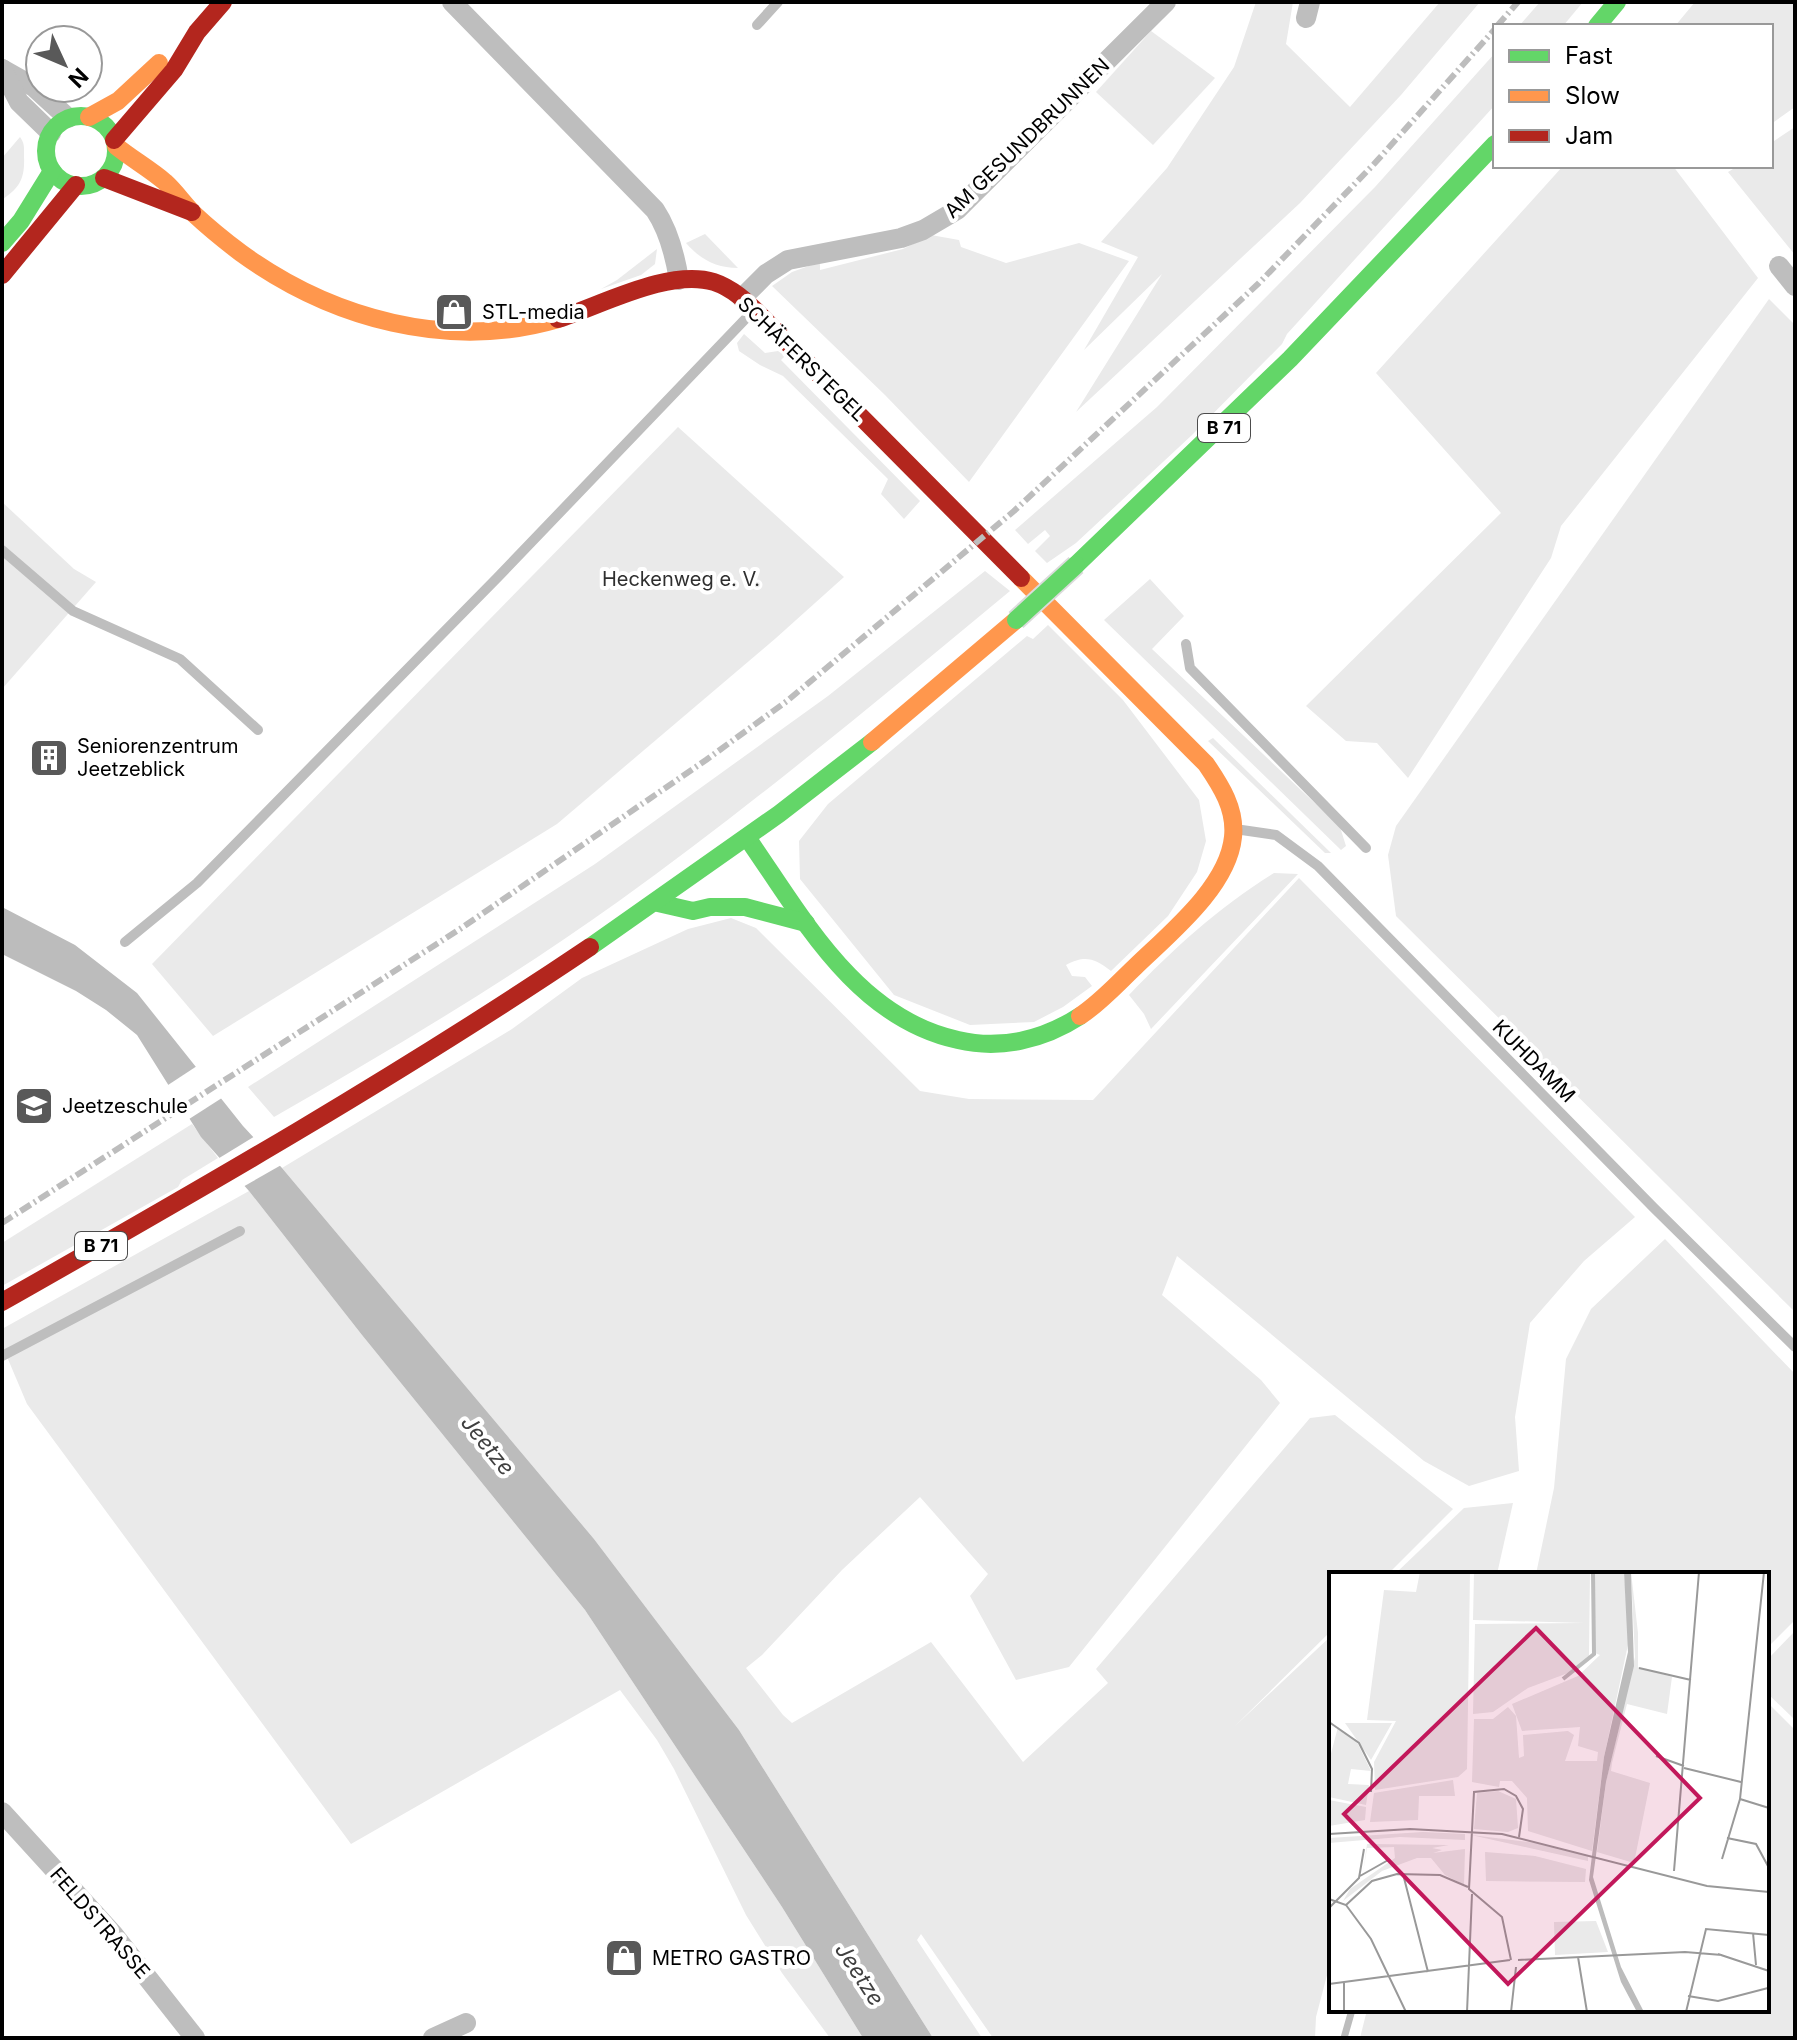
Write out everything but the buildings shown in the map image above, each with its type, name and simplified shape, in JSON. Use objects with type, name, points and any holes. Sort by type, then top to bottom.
[{"type":"main road","points":[[197,32],[118,101],[89,117],[68,118],[51,133],[46,155],[52,171],[76,185],[91,185],[104,178],[113,166],[115,143],[174,70],[197,32],[223,2]]},
{"type":"main road","points":[[1599,24],[1617,2]]},
{"type":"main road","points":[[89,117],[102,123],[115,143]]},
{"type":"main road","name":"SCHÄFERSTEGEL","points":[[115,143],[168,185],[192,212],[269,271],[317,298],[363,315],[416,328],[471,332],[532,325],[569,316],[679,280],[710,281],[748,304],[1148,703],[1217,779],[1231,813],[1233,829]]},
{"type":"main road","name":"B 71","points":[[2,1302],[314,1124],[497,1011],[748,839],[861,752],[1016,620],[1291,361],[1366,285],[1493,146]]},
{"type":"main road","points":[[2,243],[21,221],[52,171]]},
{"type":"main road","name":"SCHÄFERSTEGEL","points":[[104,178],[192,212]]},
{"type":"main road","points":[[2,275],[76,185]]},
{"type":"main road","points":[[748,839],[806,923],[878,1005],[917,1031],[960,1043],[986,1046],[1029,1040],[1069,1024],[1088,1011],[1194,911],[1222,876],[1229,860],[1233,829]]},
{"type":"main road","points":[[658,903],[693,911],[710,907],[745,907],[806,923]]},
{"type":"street","points":[[452,2],[655,210],[671,243],[679,280]]},
{"type":"street","name":"AM GESUNDBRUNNEN","points":[[748,304],[766,274],[788,260],[901,238],[939,222],[972,195],[1160,4]]},
{"type":"street","points":[[2,69],[34,87],[68,118]]},
{"type":"street","points":[[2,69],[19,102],[51,133]]},
{"type":"street","points":[[1779,266],[1795,286]]},
{"type":"street","name":"FELDSTRASSE","points":[[2,1812],[113,1934],[195,2038]]},
{"type":"street","points":[[433,2038],[466,2023]]},
{"type":"lane","points":[[757,25],[778,2]]},
{"type":"lane","points":[[4,223],[40,190]]},
{"type":"lane","points":[[125,942],[197,883],[497,578],[748,304]]},
{"type":"lane","points":[[2,550],[73,611],[180,659],[258,730]]},
{"type":"lane","points":[[1186,644],[1190,668],[1366,848]]},
{"type":"lane","name":"KUHDAMM","points":[[1233,829],[1276,835],[1318,866],[1795,1347]]},
{"type":"lane","points":[[2,1356],[240,1231]]},
{"type":"green space","points":[[1256,2],[1293,2],[1286,44],[1350,107],[1440,2],[1480,2],[1401,95],[1300,203],[1076,412],[1162,274],[1084,350],[1138,257],[1101,242],[1167,168],[1234,67]]},
{"type":"green space","points":[[1540,2],[1583,2],[1565,24],[1521,24]]},
{"type":"green space","points":[[1695,2],[1795,2],[1795,107],[1773,123],[1773,24],[1677,24]]},
{"type":"green space","points":[[1151,31],[1215,78],[1153,145],[1096,92]]},
{"type":"green space","points":[[1493,55],[1493,107],[1287,334],[1282,344],[1192,435],[1076,543],[1047,563],[1035,551],[1050,536],[1045,530],[1028,544],[1015,530],[1157,407],[1375,187]]},
{"type":"green space","points":[[1795,127],[1795,255],[1728,172],[1735,168],[1773,168],[1773,142]]},
{"type":"green space","points":[[20,137],[24,148],[22,177],[2,200],[2,158]]},
{"type":"green space","points":[[1561,168],[1675,168],[1758,278],[1561,526],[1551,558],[1408,778],[1377,743],[1346,741],[1306,706],[1501,513],[1376,373]]},
{"type":"green space","points":[[705,234],[738,268],[709,262],[686,243]]},
{"type":"green space","points":[[931,235],[959,240],[961,247],[1006,263],[1079,243],[1129,261],[969,482],[885,395],[772,286],[792,272],[820,262],[820,270],[903,249]]},
{"type":"green space","points":[[657,249],[655,264],[641,275],[601,289],[617,280]]},
{"type":"green space","points":[[1769,299],[1795,325],[1795,1312],[1396,916],[1388,855],[1396,826]]},
{"type":"green space","points":[[744,334],[765,353],[778,351],[785,356],[781,360],[920,501],[904,519],[881,494],[888,479],[783,376],[739,351],[737,343]]},
{"type":"green space","name":"Heckenweg e. V.","points":[[678,427],[844,577],[557,824],[213,1036],[152,964]]},
{"type":"green space","points":[[2,502],[74,569],[96,582],[2,689]]},
{"type":"green space","points":[[985,571],[1010,591],[768,788],[577,930],[450,1013],[274,1117],[248,1087],[595,864],[828,696]]},
{"type":"green space","points":[[1150,579],[1184,616],[1152,649],[1340,827],[1346,846],[1341,850],[1104,620]]},
{"type":"green space","points":[[1048,625],[1123,700],[1199,800],[1206,841],[1197,872],[1168,916],[1111,971],[1089,959],[1066,965],[1072,976],[1085,977],[1092,986],[1063,1007],[1034,1022],[970,1025],[894,995],[800,879],[799,841],[828,804],[1027,636],[1033,639]]},
{"type":"green space","points":[[1213,738],[1331,853],[1325,853],[1208,741]]},
{"type":"green space","points":[[1274,873],[1298,874],[1151,1029],[1129,995],[1197,930]]},
{"type":"green space","points":[[1299,878],[1635,1217],[1584,1261],[1530,1323],[1515,1417],[1519,1471],[1469,1486],[1424,1461],[1177,1256],[1162,1295],[1261,1380],[1280,1403],[1069,1667],[1016,1680],[970,1596],[988,1574],[920,1497],[842,1570],[746,1668],[792,1723],[931,1642],[1023,1762],[1108,1683],[1096,1669],[1310,1418],[1335,1415],[1453,1509],[1390,1572],[1329,1572],[1329,1633],[1234,1727],[1329,1638],[1329,1968],[1316,2017],[1315,2038],[993,2038],[921,1934],[917,1940],[982,2038],[933,2038],[739,1730],[594,1539],[282,1168],[512,1029],[582,978],[688,929],[731,918],[756,928],[920,1091],[969,1099],[1093,1100]]},
{"type":"green space","points":[[192,1124],[218,1158],[182,1180],[178,1187],[2,1286],[2,1243]]},
{"type":"green space","points":[[249,1191],[585,1610],[782,1907],[863,2038],[830,2038],[782,1973],[746,1915],[674,1769],[620,1690],[351,1844],[27,1404],[2,1345],[2,1329]]},
{"type":"green space","points":[[1665,1239],[1795,1374],[1795,1620],[1769,1646],[1769,1572],[1536,1572],[1554,1488],[1566,1359],[1591,1309]]},
{"type":"green space","points":[[1513,1503],[1497,1572],[1397,1572],[1464,1508]]},
{"type":"green space","points":[[1795,1631],[1795,1720],[1769,1695],[1769,1658]]},
{"type":"green space","points":[[1769,1704],[1795,1730],[1795,2038],[1360,2038],[1366,2012],[1769,2012]]},
{"type":"water","name":"Jeetze","points":[[2,907],[75,945],[137,993],[243,1126],[282,1168],[594,1539],[739,1730],[933,2038],[863,2038],[782,1907],[585,1610],[249,1191],[201,1137],[137,1035],[76,991],[2,954]]},
{"type":"pier","points":[[200,1064],[225,1096],[186,1121],[165,1087]]},
{"type":"pier","points":[[257,1135],[283,1164],[241,1188],[216,1160]]},
{"type":"waterway","points":[[1344,2038],[1351,2012]]},
{"type":"railway","points":[[1499,24],[1518,2]]},
{"type":"railway","points":[[2,1223],[460,929],[787,701],[1014,511],[1259,283],[1374,164],[1493,31]]},
{"type":"traffic: fast","points":[[1599,24],[1617,2]]},
{"type":"traffic: fast","points":[[81,116],[106,126],[116,151],[106,176],[81,186],[56,176],[46,151],[56,126],[81,116]]},
{"type":"traffic: fast","points":[[1076,565],[1290,359],[1493,146]]},
{"type":"traffic: fast","points":[[2,243],[21,221],[52,171]]},
{"type":"traffic: fast","points":[[1016,620],[1076,565]]},
{"type":"traffic: fast","points":[[590,947],[779,814],[872,742]]},
{"type":"traffic: fast","points":[[748,839],[835,961],[861,988],[890,1010],[922,1028],[974,1043],[1005,1043],[1036,1037],[1080,1016]]},
{"type":"traffic: fast","points":[[658,903],[693,911],[710,907],[745,907],[806,923]]},
{"type":"traffic: slow","points":[[89,117],[118,101],[159,63]]},
{"type":"traffic: slow","points":[[116,146],[165,182],[194,214],[241,253],[314,296],[393,323],[434,330],[517,328],[558,319]]},
{"type":"traffic: slow","points":[[1021,578],[1206,764],[1222,789],[1232,817],[1233,837],[1229,856],[1209,891],[1164,940],[1080,1016]]},
{"type":"traffic: slow","points":[[872,742],[1016,620]]},
{"type":"traffic: jam","points":[[114,140],[174,70],[197,32],[223,2]]},
{"type":"traffic: jam","points":[[104,178],[192,212]]},
{"type":"traffic: jam","points":[[2,275],[76,185]]},
{"type":"traffic: jam","points":[[558,319],[636,290],[677,280],[696,279],[727,288],[759,314],[1021,578]]},
{"type":"traffic: jam","points":[[2,1302],[373,1086],[590,947]]},
{"type":"place","name":"STL-media","points":[[454,312]]},
{"type":"place","name":"Seniorenzentrum Jeetzeblick","points":[[49,758]]},
{"type":"place","name":"Jeetzeschule","points":[[34,1106]]},
{"type":"place","name":"METRO GASTRO","points":[[624,1958]]}]
